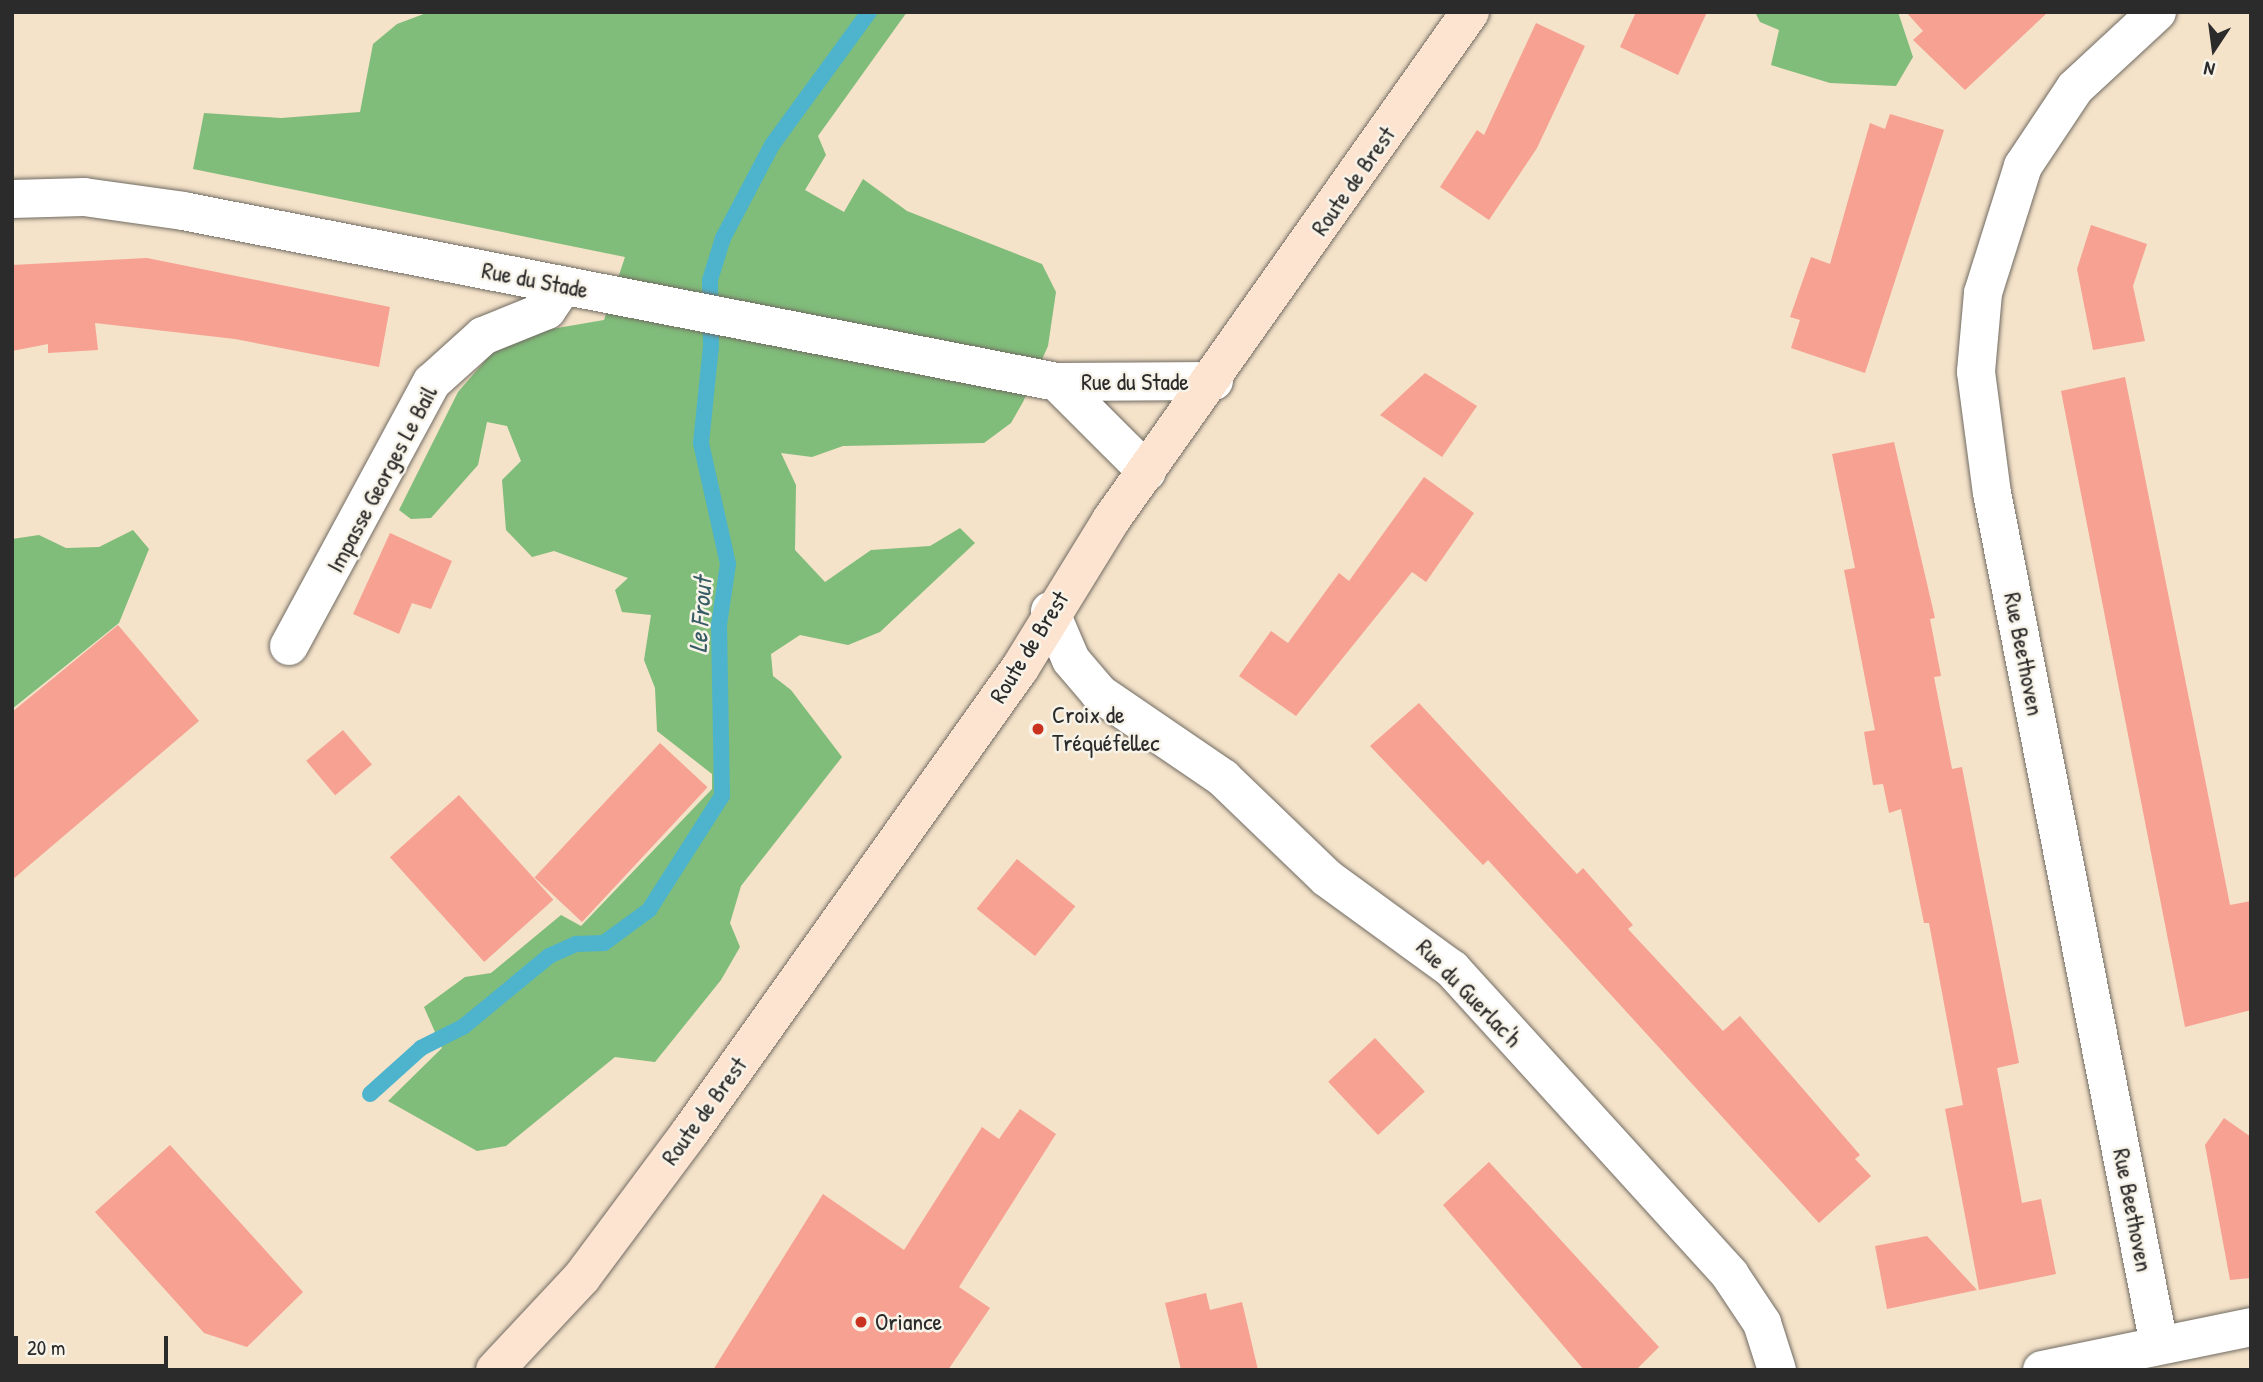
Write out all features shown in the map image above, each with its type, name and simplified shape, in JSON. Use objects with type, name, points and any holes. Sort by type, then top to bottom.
[{"type":"main road","name":"Route de Brest","points":[[529,1370],[582,1277],[1020,668],[1050,611],[1470,12]]},
{"type":"main road","name":"Route de Brest","points":[[495,1370],[582,1277]]},
{"type":"street","name":"Rue Beethoven","points":[[2157,12],[2075,88],[2023,166],[1983,293],[1976,372],[1992,493],[2159,1345]]},
{"type":"street","name":"Rue du Stade","points":[[12,199],[125,201],[1057,382],[1214,380]]},
{"type":"street","name":"Impasse Georges Le Bail","points":[[289,646],[432,382],[483,336],[547,310],[563,286]]},
{"type":"street","name":"Rue du Stade","points":[[1057,382],[1147,472]]},
{"type":"street","name":"Rue du Guerlac'h","points":[[1050,611],[1071,660],[1100,694],[1223,778],[1327,878],[1368,903],[1452,968],[1730,1275],[1762,1323],[1777,1370]]},
{"type":"street","points":[[2042,1370],[2251,1327]]},
{"type":"green space","points":[[429,12],[907,12],[818,136],[826,155],[805,190],[844,212],[863,179],[907,211],[1042,264],[1056,292],[1048,346],[1023,402],[1011,423],[984,443],[843,446],[812,457],[781,453],[796,485],[795,550],[825,582],[871,550],[930,546],[960,528],[975,543],[880,632],[848,645],[800,635],[771,654],[773,676],[791,690],[842,757],[741,886],[730,923],[740,947],[721,980],[655,1062],[615,1057],[506,1146],[477,1151],[388,1101],[442,1048],[424,1007],[465,977],[491,973],[561,915],[581,926],[712,789],[712,774],[657,731],[655,688],[644,660],[651,615],[622,612],[615,590],[628,578],[554,551],[532,557],[506,530],[502,480],[521,461],[507,426],[487,422],[478,465],[431,518],[411,519],[399,510],[458,392],[491,354],[528,333],[604,320],[625,257],[193,169],[204,113],[281,118],[360,112],[373,44],[397,24]]},
{"type":"green space","points":[[1755,12],[1898,12],[1913,57],[1896,86],[1830,83],[1771,65],[1779,30],[1760,22]]},
{"type":"green space","points":[[133,530],[149,549],[119,623],[12,709],[12,539],[39,535],[66,548],[99,547]]},
{"type":"building","points":[[1636,12],[1707,12],[1678,75],[1620,47]]},
{"type":"building","points":[[1906,12],[2048,12],[1965,90],[1913,40],[1923,31]]},
{"type":"building","points":[[1536,23],[1585,46],[1537,148],[1489,220],[1440,187],[1477,130],[1484,135]]},
{"type":"building","points":[[1890,114],[1944,130],[1865,373],[1791,348],[1800,320],[1790,317],[1811,257],[1830,264],[1870,123],[1885,129]]},
{"type":"building","points":[[2091,225],[2147,244],[2133,286],[2145,341],[2093,350],[2077,269]]},
{"type":"building","points":[[147,258],[390,307],[379,367],[235,339],[95,323],[98,350],[48,353],[48,344],[12,351],[12,265]]},
{"type":"building","points":[[1425,373],[1477,406],[1442,457],[1380,415]]},
{"type":"building","points":[[2125,377],[2230,905],[2251,901],[2251,1010],[2185,1027],[2061,391]]},
{"type":"building","points":[[1894,442],[1935,618],[1930,619],[1941,676],[1934,677],[1952,769],[1962,767],[2019,1063],[1997,1068],[2022,1203],[2041,1199],[2056,1274],[1979,1290],[1945,1109],[1963,1105],[1929,923],[1924,923],[1901,809],[1889,813],[1883,784],[1873,785],[1864,732],[1875,730],[1844,570],[1855,568],[1832,454]]},
{"type":"building","points":[[1424,477],[1474,513],[1426,582],[1412,572],[1296,716],[1239,676],[1271,631],[1288,643],[1339,573],[1349,581]]},
{"type":"building","points":[[390,533],[452,561],[431,609],[412,603],[399,634],[353,614]]},
{"type":"building","points":[[118,625],[199,721],[12,880],[12,712]]},
{"type":"building","points":[[1419,703],[1577,874],[1583,868],[1633,925],[1628,929],[1723,1031],[1740,1016],[1860,1155],[1855,1159],[1871,1176],[1819,1223],[1488,860],[1483,865],[1370,746]]},
{"type":"building","points":[[343,730],[372,764],[335,795],[306,761]]},
{"type":"building","points":[[660,743],[708,787],[582,922],[535,878]]},
{"type":"building","points":[[459,795],[553,900],[484,962],[390,857]]},
{"type":"building","points":[[1017,859],[1075,906],[1035,956],[977,909]]},
{"type":"building","points":[[1375,1038],[1425,1091],[1378,1135],[1328,1082]]},
{"type":"building","points":[[1020,1109],[1056,1134],[959,1287],[990,1308],[948,1370],[713,1370],[823,1194],[904,1250],[982,1127],[999,1139]]},
{"type":"building","points":[[2224,1118],[2251,1137],[2251,1278],[2230,1280],[2205,1145]]},
{"type":"building","points":[[170,1145],[303,1292],[247,1347],[204,1333],[95,1212]]},
{"type":"building","points":[[1489,1162],[1659,1347],[1636,1370],[1584,1370],[1443,1205]]},
{"type":"building","points":[[1927,1236],[1977,1290],[1887,1309],[1875,1246]]},
{"type":"building","points":[[1206,1293],[1210,1310],[1242,1302],[1258,1370],[1181,1370],[1165,1303]]},
{"type":"waterway","name":"Le Frout","points":[[370,1094],[421,1048],[463,1027],[549,956],[576,944],[604,943],[649,910],[722,796],[719,625],[728,564],[701,443],[711,346],[710,280],[723,238],[772,145],[869,12]]},
{"type":"place","name":"Croix de Tréquéfellec","points":[[1038,729]]},
{"type":"place","name":"Oriance","points":[[861,1322]]}]
